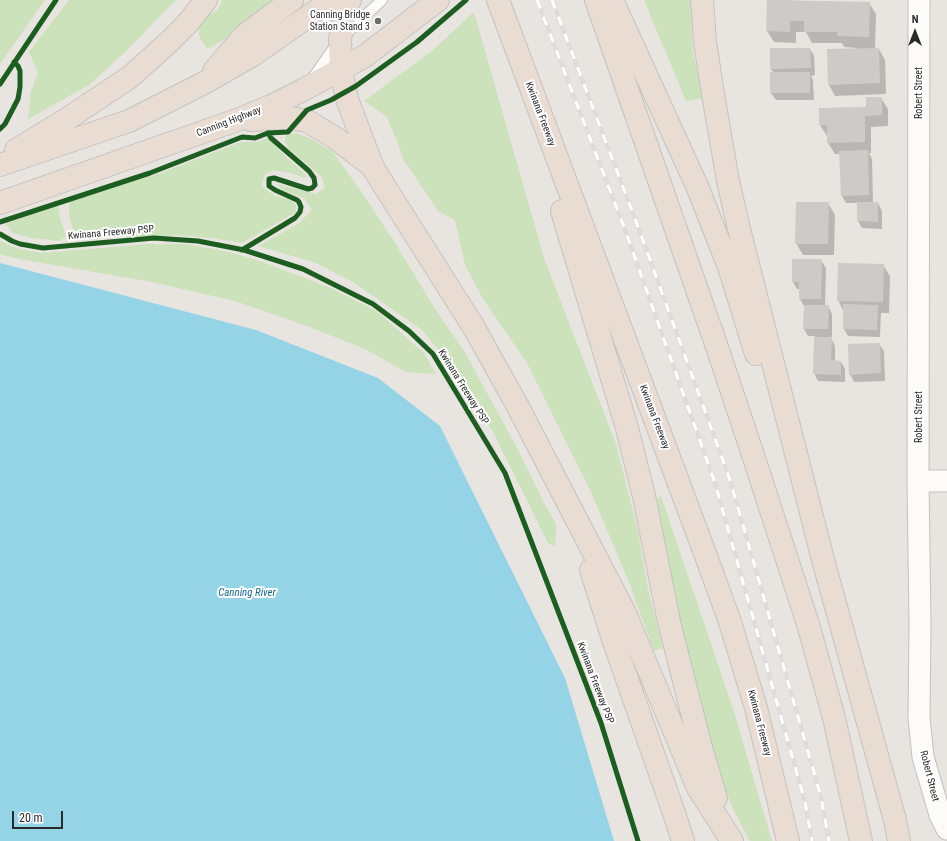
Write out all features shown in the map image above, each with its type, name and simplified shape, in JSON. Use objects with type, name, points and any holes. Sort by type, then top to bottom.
[{"type":"highway","points":[[0,160],[130,78],[187,24],[206,0]]},
{"type":"highway","points":[[204,83],[245,35],[292,0]]},
{"type":"highway","points":[[0,165],[129,121],[204,83],[253,55],[332,0]]},
{"type":"highway","points":[[350,0],[346,7],[340,39],[341,70],[347,99],[374,168],[473,326],[516,402],[625,613],[698,788],[729,837]]},
{"type":"highway","name":"Canning Highway","points":[[0,204],[237,120],[303,90],[365,56],[438,0]]},
{"type":"highway","name":"Kwinana Freeway","points":[[498,0],[696,526],[730,622],[756,708],[788,841]]},
{"type":"highway","points":[[596,0],[717,347],[805,616],[834,718],[861,841]]},
{"type":"highway","points":[[612,0],[697,186],[729,267],[823,560]]},
{"type":"highway","points":[[702,0],[705,42],[733,202],[823,560],[897,831],[907,841]]},
{"type":"highway","points":[[511,35],[627,428],[644,496],[679,665],[700,744],[729,837]]},
{"type":"highway","points":[[237,120],[291,118],[307,121],[334,137],[374,168]]},
{"type":"highway","points":[[571,508],[614,642],[676,816],[683,841]]},
{"type":"street","name":"Robert Street","points":[[919,0],[919,718],[922,757],[940,815],[947,830]]},
{"type":"street","points":[[918,481],[947,481]]},
{"type":"lane","points":[[303,90],[340,39],[382,0]]},
{"type":"green space","points":[[0,0],[45,0],[0,64]]},
{"type":"green space","points":[[69,0],[176,0],[124,53],[89,85],[28,119],[31,91],[38,72],[29,52]]},
{"type":"green space","points":[[222,0],[279,0],[229,37],[207,49],[200,39],[198,26],[207,16],[218,10]]},
{"type":"green space","points":[[644,0],[690,0],[693,52],[704,98],[686,101]]},
{"type":"green space","points":[[474,12],[545,261],[616,444],[638,531],[648,589],[663,648],[654,651],[627,577],[590,490],[527,363],[483,299],[465,265],[455,220],[438,211],[403,159],[398,143],[386,116],[364,101],[433,50]]},
{"type":"green space","points":[[296,133],[311,139],[332,151],[361,191],[437,312],[463,349],[516,446],[556,524],[555,547],[548,543],[493,432],[462,379],[422,330],[353,282],[316,263],[258,246],[298,224],[312,210],[304,198],[283,190],[276,184],[316,194],[325,188],[322,177],[288,148],[285,142],[286,135]]},
{"type":"green space","points":[[268,138],[307,176],[304,178],[291,173],[273,170],[265,174],[261,186],[275,196],[291,200],[296,206],[296,212],[242,243],[211,238],[176,235],[80,238],[73,231],[69,214],[69,202],[161,173],[241,142],[257,142]]},
{"type":"green space","points":[[58,205],[60,218],[66,237],[59,241],[32,238],[13,233],[5,224]]},
{"type":"green space","points":[[0,241],[19,249],[41,253],[149,244],[186,244],[229,252],[260,261],[328,287],[375,310],[424,353],[436,374],[406,372],[365,349],[307,326],[235,301],[152,282],[19,259],[0,254]]},
{"type":"green space","points":[[661,496],[734,712],[772,841],[750,841],[734,811],[712,758],[652,502]]},
{"type":"water","name":"Canning River","points":[[0,263],[256,330],[378,378],[440,426],[565,678],[614,841],[0,841]]},
{"type":"building","points":[[767,0],[870,2],[869,37],[837,36],[837,32],[804,32],[804,21],[790,21],[790,32],[766,31]]},
{"type":"building","points":[[770,48],[810,48],[811,68],[770,69]]},
{"type":"building","points":[[879,48],[880,83],[828,85],[827,49]]},
{"type":"building","points":[[770,72],[810,72],[810,93],[770,93]]},
{"type":"building","points":[[866,97],[882,97],[882,115],[865,116],[865,142],[827,143],[827,125],[819,125],[819,108],[866,107]]},
{"type":"building","points":[[868,150],[869,195],[841,196],[839,151]]},
{"type":"building","points":[[796,202],[829,202],[828,244],[795,244]]},
{"type":"building","points":[[857,202],[878,202],[878,222],[857,221]]},
{"type":"building","points":[[792,259],[822,259],[821,299],[799,299],[799,282],[792,282]]},
{"type":"building","points":[[838,263],[884,264],[883,302],[837,301]]},
{"type":"building","points":[[843,304],[878,305],[877,330],[843,329]]},
{"type":"building","points":[[804,305],[829,305],[828,329],[803,329]]},
{"type":"building","points":[[814,337],[832,337],[831,360],[841,361],[841,375],[813,374]]},
{"type":"building","points":[[880,343],[881,373],[849,375],[848,344]]},
{"type":"railway","points":[[537,0],[624,227],[715,483],[805,802],[812,841]]},
{"type":"railway","points":[[552,0],[637,224],[730,480],[821,797],[829,841]]},
{"type":"cycle path","points":[[0,84],[56,0]]},
{"type":"cycle path","points":[[0,222],[150,173],[242,137],[255,138],[268,133],[288,132],[307,110],[331,100],[356,86],[417,42],[466,0]]},
{"type":"cycle path","points":[[0,129],[5,124],[18,99],[20,71],[14,62]]},
{"type":"cycle path","points":[[242,250],[295,218],[300,212],[301,207],[299,202],[269,186],[269,179],[274,178],[308,189],[315,185],[314,178],[309,171],[271,138],[268,133]]},
{"type":"cycle path","name":"Kwinana Freeway PSP","points":[[0,234],[20,244],[43,248],[154,238],[198,241],[244,250],[303,269],[373,304],[409,331],[433,354],[505,473],[601,723],[638,841]]},
{"type":"place","name":"Canning Bridge Station Stand 3","points":[[378,21]]}]
